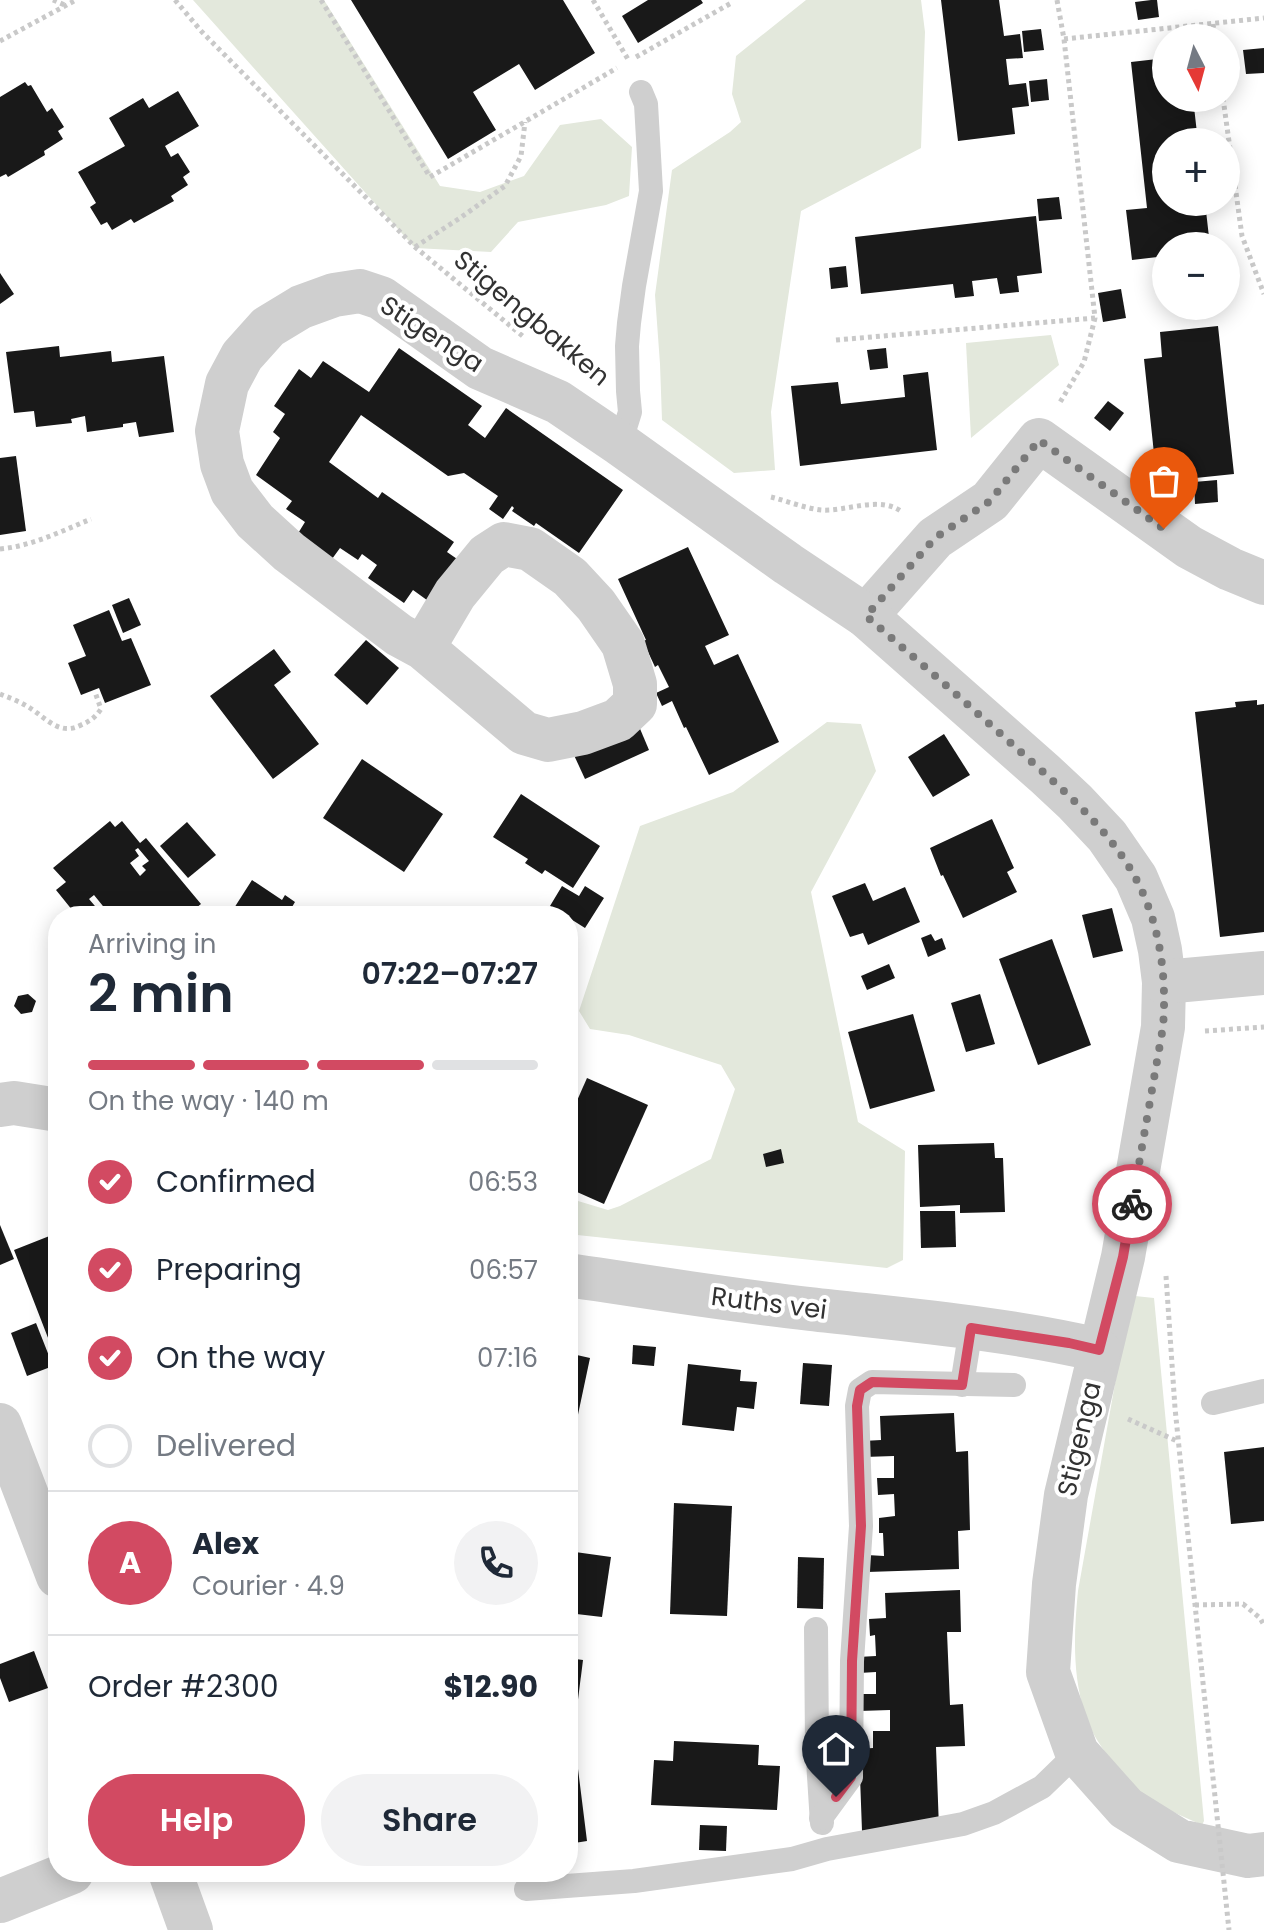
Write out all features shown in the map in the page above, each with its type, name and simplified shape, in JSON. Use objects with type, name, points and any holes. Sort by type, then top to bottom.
[{"type":"street","name":"Stigenga","points":[[423,648],[455,594],[487,555],[504,544],[530,549],[570,577],[596,605],[623,644],[635,684],[635,704],[618,720],[583,733],[548,740],[524,733],[423,648],[399,635],[289,552],[255,521],[232,491],[222,464],[217,431],[227,384],[242,356],[268,327],[301,307],[334,295],[360,291],[381,298],[480,368],[558,402],[866,616],[1045,774],[1107,836],[1136,878],[1153,918],[1164,982],[1163,1027],[1123,1257],[1066,1495],[1054,1584],[1048,1672],[1077,1753],[1126,1808],[1179,1841],[1248,1856],[1264,1854]]},
{"type":"street","points":[[866,616],[935,538],[990,501],[1039,440],[1189,547],[1264,583]]},
{"type":"street","points":[[1164,982],[1264,973]]},
{"type":"street","points":[[0,1105],[14,1103],[48,1108]]},
{"type":"street","name":"Ruths vei","points":[[578,1276],[760,1303],[971,1328],[1099,1350]]},
{"type":"street","points":[[0,1425],[48,1550]]},
{"type":"street","points":[[0,1901],[48,1882]]},
{"type":"street","points":[[174,1882],[191,1930]]},
{"type":"lane","points":[[620,444],[630,412],[627,376],[629,323],[651,191],[646,104],[641,92]]},
{"type":"lane","points":[[962,1385],[971,1328]]},
{"type":"lane","points":[[821,1818],[851,1777],[852,1661],[861,1526],[857,1406],[860,1390],[872,1382],[1014,1385]]},
{"type":"lane","points":[[1213,1403],[1264,1391]]},
{"type":"lane","points":[[816,1629],[817,1745],[821,1818],[827,1849]]},
{"type":"lane","points":[[526,1889],[634,1881],[792,1859],[827,1849],[963,1824],[994,1813],[1042,1787],[1077,1753]]},
{"type":"path","points":[[53,0],[67,6]]},
{"type":"path","points":[[0,41],[76,0]]},
{"type":"path","name":"Stigengbakken","points":[[175,0],[202,32],[415,247],[530,343]]},
{"type":"path","points":[[321,0],[430,177],[733,2]]},
{"type":"path","points":[[593,0],[629,61],[641,92]]},
{"type":"path","points":[[1039,440],[1084,362],[1095,318],[1057,0]]},
{"type":"path","points":[[1213,24],[1264,18]]},
{"type":"path","points":[[1064,39],[1152,30]]},
{"type":"path","points":[[1225,112],[1242,236],[1264,294]]},
{"type":"path","points":[[415,247],[505,186],[521,156],[526,121]]},
{"type":"path","points":[[836,340],[1095,318]]},
{"type":"path","points":[[763,495],[822,510],[866,505],[895,507],[935,538]]},
{"type":"path","points":[[0,549],[41,540],[91,519]]},
{"type":"path","points":[[0,694],[27,705],[61,728],[71,730],[96,718],[101,709],[95,692]]},
{"type":"path","points":[[1204,1031],[1264,1027]]},
{"type":"path","points":[[1166,1271],[1178,1442],[1229,1930]]},
{"type":"path","points":[[1088,1399],[1178,1442]]},
{"type":"path","points":[[1195,1605],[1243,1604],[1264,1625]]},
{"type":"shaded area","points":[[193,0],[324,0],[440,186],[480,192],[524,176],[560,125],[601,119],[632,147],[629,196],[606,205],[518,222],[491,252],[415,248]]},
{"type":"shaded area","points":[[806,0],[921,0],[925,32],[921,148],[801,211],[771,412],[775,470],[734,473],[662,420],[655,295],[672,170],[741,122],[732,94],[736,56]]},
{"type":"shaded area","points":[[1051,335],[1059,365],[971,438],[966,343]]},
{"type":"shaded area","points":[[827,722],[861,724],[876,771],[811,892],[858,1122],[905,1151],[903,1260],[887,1268],[578,1235],[578,1201],[608,1210],[711,1159],[735,1089],[721,1065],[629,1035],[590,1029],[579,1011],[640,826],[733,792]]},
{"type":"shaded area","points":[[1135,1296],[1154,1298],[1202,1825],[1152,1801],[1124,1777],[1091,1729],[1078,1684],[1075,1637],[1078,1591],[1118,1367]]},
{"type":"building","points":[[351,0],[563,0],[595,53],[535,90],[519,64],[473,92],[496,130],[448,159]]},
{"type":"building","points":[[648,0],[701,0],[703,3],[638,43],[622,16]]},
{"type":"building","points":[[941,0],[999,0],[1004,36],[1020,34],[1023,58],[1006,59],[1009,85],[1026,83],[1029,106],[1012,108],[1015,134],[958,141]]},
{"type":"building","points":[[1157,0],[1159,17],[1138,20],[1135,2]]},
{"type":"building","points":[[1041,29],[1044,50],[1024,52],[1022,31]]},
{"type":"building","points":[[1264,48],[1264,73],[1246,74],[1243,50]]},
{"type":"building","points":[[1152,60],[1152,112],[1195,112],[1196,128],[1152,128],[1152,216],[1207,216],[1208,232],[1152,232],[1152,258],[1132,260],[1126,210],[1147,208],[1131,62]]},
{"type":"building","points":[[1047,79],[1049,100],[1031,102],[1029,81]]},
{"type":"building","points":[[25,82],[31,85],[47,112],[52,108],[64,127],[58,131],[63,139],[44,151],[45,155],[8,177],[6,174],[0,177],[0,97]]},
{"type":"building","points":[[178,91],[199,126],[165,146],[171,157],[178,153],[190,172],[183,177],[188,185],[171,196],[174,201],[134,223],[131,219],[112,230],[107,222],[101,225],[90,207],[96,203],[78,172],[125,146],[109,118],[143,98],[149,108]]},
{"type":"building","points":[[1059,197],[1062,219],[1039,221],[1037,199]]},
{"type":"building","points":[[1036,216],[1042,273],[1017,276],[1019,292],[1000,294],[997,278],[972,281],[974,296],[955,298],[953,284],[861,294],[855,237]]},
{"type":"building","points":[[846,266],[848,287],[831,289],[829,268]]},
{"type":"building","points":[[0,273],[14,294],[0,304]]},
{"type":"building","points":[[1121,289],[1126,318],[1103,322],[1098,293]]},
{"type":"building","points":[[1218,326],[1234,474],[1157,482],[1144,359],[1162,357],[1160,332]]},
{"type":"building","points":[[59,346],[60,357],[111,351],[112,362],[164,356],[174,432],[139,437],[136,422],[87,432],[85,416],[71,419],[72,423],[36,427],[34,411],[14,413],[6,352]]},
{"type":"building","points":[[399,348],[482,406],[468,425],[485,438],[506,408],[623,490],[579,553],[536,523],[534,526],[512,511],[512,506],[503,519],[489,509],[498,496],[464,473],[448,476],[361,415],[329,462],[378,498],[382,492],[454,542],[447,552],[460,561],[431,603],[413,590],[404,603],[368,578],[377,565],[362,554],[358,560],[340,548],[332,559],[297,535],[305,522],[286,509],[292,501],[256,475],[280,438],[273,432],[285,414],[274,406],[299,369],[311,378],[323,361],[369,392]]},
{"type":"building","points":[[886,348],[888,368],[870,370],[867,350]]},
{"type":"building","points":[[928,372],[937,450],[800,466],[791,386],[838,382],[841,404],[905,397],[903,375]]},
{"type":"building","points":[[1108,401],[1124,413],[1110,431],[1094,418]]},
{"type":"building","points":[[16,456],[26,531],[0,535],[0,458]]},
{"type":"building","points":[[1217,480],[1218,502],[1195,504],[1194,482]]},
{"type":"building","points":[[688,547],[729,635],[705,646],[714,665],[738,654],[779,742],[709,775],[672,701],[662,706],[656,693],[669,687],[658,665],[655,667],[618,579]]},
{"type":"building","points":[[129,598],[141,625],[123,633],[112,605]]},
{"type":"building","points":[[109,610],[122,641],[131,638],[151,685],[105,703],[99,688],[81,695],[68,663],[86,656],[73,625]]},
{"type":"building","points":[[366,640],[399,668],[367,705],[334,675]]},
{"type":"building","points":[[274,649],[291,672],[274,685],[319,744],[273,779],[210,696]]},
{"type":"building","points":[[1257,700],[1257,705],[1264,704],[1264,932],[1220,937],[1195,712],[1236,707],[1235,702]]},
{"type":"building","points":[[638,724],[649,750],[585,779],[573,753]]},
{"type":"building","points":[[944,734],[970,775],[933,797],[908,757]]},
{"type":"building","points":[[362,759],[443,814],[404,872],[323,818]]},
{"type":"building","points":[[521,794],[600,846],[573,888],[545,870],[542,874],[525,863],[528,859],[493,837]]},
{"type":"building","points":[[992,819],[1014,868],[1007,872],[1017,892],[963,918],[930,848]]},
{"type":"building","points":[[110,821],[115,827],[122,821],[140,843],[146,838],[201,904],[103,906],[94,895],[89,899],[95,906],[69,906],[56,890],[66,882],[53,868]],"holes":[[[138,848],[149,861],[142,866],[146,870],[140,876],[130,863],[139,856],[135,850]]]},
{"type":"building","points":[[187,822],[216,855],[188,878],[160,846]]},
{"type":"building","points":[[252,880],[282,900],[285,895],[295,902],[293,906],[235,906]]},
{"type":"building","points":[[865,883],[873,901],[905,887],[920,922],[868,945],[863,933],[850,937],[832,896]]},
{"type":"building","points":[[562,886],[579,896],[585,886],[604,898],[585,928],[578,924],[578,906],[550,906]]},
{"type":"building","points":[[1112,908],[1123,951],[1093,958],[1082,915]]},
{"type":"building","points":[[931,934],[935,941],[942,938],[946,949],[928,957],[921,938]]},
{"type":"building","points":[[1052,939],[1091,1045],[1038,1065],[999,959]]},
{"type":"building","points":[[889,964],[895,978],[867,990],[861,976]]},
{"type":"building","points":[[28,994],[36,1001],[32,1012],[21,1014],[14,1006],[18,996]]},
{"type":"building","points":[[980,994],[995,1044],[966,1052],[951,1003]]},
{"type":"building","points":[[913,1014],[935,1091],[870,1109],[848,1032]]},
{"type":"building","points":[[587,1078],[648,1105],[604,1204],[578,1192],[578,1098]]},
{"type":"building","points":[[994,1143],[995,1158],[1003,1158],[1005,1212],[960,1213],[960,1205],[920,1207],[918,1145]]},
{"type":"building","points":[[781,1149],[784,1163],[766,1167],[763,1154]]},
{"type":"building","points":[[920,1211],[955,1211],[956,1247],[921,1248]]},
{"type":"building","points":[[0,1225],[14,1259],[0,1265]]},
{"type":"building","points":[[48,1237],[48,1338],[14,1250]]},
{"type":"building","points":[[36,1323],[48,1353],[48,1368],[27,1376],[11,1333]]},
{"type":"building","points":[[633,1345],[656,1347],[654,1366],[632,1364]]},
{"type":"building","points":[[578,1355],[590,1358],[578,1415]]},
{"type":"building","points":[[803,1363],[832,1365],[829,1406],[800,1404]]},
{"type":"building","points":[[688,1364],[741,1370],[740,1381],[757,1382],[754,1409],[737,1407],[734,1431],[682,1425]]},
{"type":"building","points":[[954,1413],[956,1452],[968,1451],[970,1530],[958,1531],[959,1569],[867,1572],[867,1555],[884,1556],[879,1518],[895,1516],[894,1494],[878,1495],[877,1478],[894,1478],[894,1456],[864,1457],[863,1441],[881,1440],[880,1416]]},
{"type":"building","points":[[1264,1447],[1264,1521],[1231,1524],[1224,1452]]},
{"type":"building","points":[[674,1503],[732,1506],[727,1616],[670,1614]]},
{"type":"building","points":[[578,1552],[611,1557],[602,1617],[578,1614]]},
{"type":"building","points":[[798,1557],[824,1558],[823,1609],[797,1608]]},
{"type":"building","points":[[960,1590],[961,1632],[947,1632],[950,1705],[963,1704],[965,1746],[936,1747],[939,1828],[862,1831],[859,1749],[873,1748],[873,1731],[890,1731],[890,1710],[859,1711],[858,1694],[876,1694],[876,1672],[859,1673],[858,1657],[876,1656],[875,1635],[870,1636],[869,1619],[886,1618],[885,1593]]},
{"type":"building","points":[[34,1651],[48,1688],[9,1702],[0,1678],[0,1664]]},
{"type":"building","points":[[578,1659],[583,1660],[578,1699]]},
{"type":"building","points":[[674,1741],[759,1745],[758,1765],[780,1766],[777,1810],[651,1805],[654,1760],[673,1761]]},
{"type":"building","points":[[578,1769],[587,1841],[578,1842]]},
{"type":"building","points":[[700,1825],[727,1826],[726,1851],[699,1850]]},
{"type":"way so far","points":[[1132,1204],[1165,1004],[1160,950],[1153,918],[1136,878],[1107,836],[1075,802],[866,616],[935,538],[990,501],[1039,440],[1164,529]]},
{"type":"route","points":[[836,1797],[851,1777],[852,1661],[861,1526],[857,1406],[860,1390],[872,1382],[962,1385],[971,1328],[1099,1350],[1123,1257],[1132,1204]]}]
